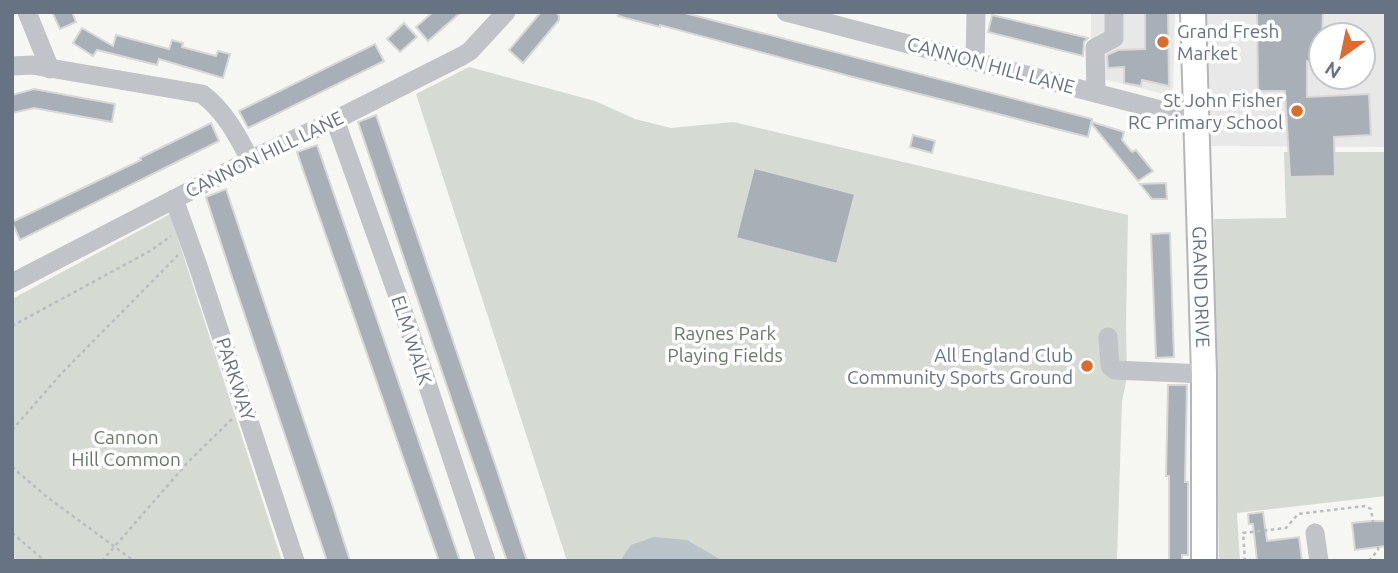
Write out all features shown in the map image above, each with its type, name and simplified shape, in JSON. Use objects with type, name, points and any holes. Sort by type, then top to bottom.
[{"type":"main road","name":"GRAND DRIVE","points":[[1193,12],[1204,374],[1204,561]]},
{"type":"street","points":[[27,12],[50,69]]},
{"type":"street","name":"CANNON HILL LANE","points":[[12,283],[250,160],[470,51],[506,12]]},
{"type":"street","name":"CANNON HILL LANE","points":[[786,12],[1195,117]]},
{"type":"street","points":[[975,12],[975,61]]},
{"type":"street","points":[[1096,93],[1095,48],[1114,38],[1114,12]]},
{"type":"street","points":[[12,66],[50,69],[202,94],[225,118],[250,160]]},
{"type":"street","name":"ELM WALK","points":[[335,120],[399,299],[486,561]]},
{"type":"street","name":"PARKWAY","points":[[174,199],[295,561]]},
{"type":"street","points":[[1108,337],[1110,366],[1115,370],[1204,374]]},
{"type":"street","points":[[1315,533],[1319,561]]},
{"type":"path","points":[[12,326],[150,251],[188,235]]},
{"type":"path","points":[[12,430],[134,298],[188,235]]},
{"type":"path","points":[[102,561],[112,546],[189,461],[222,427],[245,409]]},
{"type":"path","points":[[12,467],[47,497],[134,561]]},
{"type":"path","points":[[12,533],[45,561]]},
{"type":"path","points":[[1370,561],[1378,550],[1378,545]]},
{"type":"shaded area","points":[[1091,12],[1175,12],[1173,88],[1170,92],[1164,94],[1091,76]]},
{"type":"shaded area","name":"St John Fisher RC Primary School","points":[[1206,12],[1386,12],[1386,147],[1210,146]]},
{"type":"shaded area","points":[[654,537],[687,540],[723,561],[620,561],[631,545]]},
{"type":"green space","name":"Raynes Park Playing Fields","points":[[469,67],[595,101],[635,119],[671,128],[733,122],[1128,215],[1127,378],[1122,401],[1117,561],[567,561],[416,94]]},
{"type":"green space","points":[[1284,152],[1386,152],[1386,496],[1237,513],[1240,561],[1219,561],[1214,219],[1286,218]]},
{"type":"green space","name":"Cannon Hill Common","points":[[170,214],[282,561],[12,561],[12,299]]},
{"type":"building","points":[[52,12],[72,12],[76,22],[60,29]]},
{"type":"building","points":[[433,12],[461,12],[428,41],[416,27]]},
{"type":"building","points":[[541,12],[556,12],[559,20],[523,63],[509,50]]},
{"type":"building","points":[[619,12],[681,12],[1092,119],[1092,122],[1124,132],[1122,140],[1132,152],[1136,150],[1153,171],[1138,181],[1091,123],[1088,137],[618,16]]},
{"type":"building","points":[[1145,12],[1168,12],[1169,86],[1142,80],[1141,86],[1124,83],[1124,67],[1108,68],[1107,55],[1118,50],[1145,49]]},
{"type":"building","points":[[1257,12],[1323,12],[1323,21],[1307,21],[1307,97],[1369,94],[1371,135],[1334,137],[1335,176],[1290,177],[1285,91],[1258,91]]},
{"type":"building","points":[[992,15],[1088,38],[1084,42],[1083,56],[988,32]]},
{"type":"building","points":[[404,23],[417,37],[400,52],[387,39]]},
{"type":"building","points":[[82,28],[113,46],[116,35],[169,49],[172,40],[183,43],[182,47],[216,56],[218,51],[230,54],[223,78],[159,59],[157,65],[97,50],[93,56],[73,43]]},
{"type":"building","points":[[375,44],[384,61],[248,128],[239,111]]},
{"type":"building","points":[[34,89],[115,104],[112,122],[34,108],[12,113],[12,95]]},
{"type":"building","points":[[376,115],[527,561],[507,561],[462,431],[358,122]]},
{"type":"building","points":[[211,123],[219,141],[20,240],[12,222]]},
{"type":"building","points":[[913,135],[935,141],[932,153],[910,147]]},
{"type":"building","points":[[317,145],[460,561],[439,561],[301,164],[297,152]]},
{"type":"building","points":[[754,168],[855,194],[837,264],[736,238]]},
{"type":"building","points":[[1166,183],[1167,199],[1152,199],[1140,184]]},
{"type":"building","points":[[226,189],[350,561],[327,561],[231,274],[206,197]]},
{"type":"building","points":[[1170,233],[1174,357],[1156,358],[1151,234]]},
{"type":"building","points":[[1168,385],[1187,385],[1185,482],[1188,482],[1188,555],[1182,555],[1182,561],[1169,561],[1169,476],[1166,476]]},
{"type":"building","points":[[1263,512],[1267,541],[1299,537],[1302,561],[1257,561],[1253,524],[1249,524],[1248,514]]},
{"type":"building","points":[[1386,521],[1386,546],[1355,550],[1352,523]]},
{"type":"place","name":"Grand Fresh Market","points":[[1163,42]]},
{"type":"place","name":"St John Fisher RC Primary School","points":[[1297,111]]},
{"type":"place","name":"All England Club Community Sports Ground","points":[[1087,366]]}]
